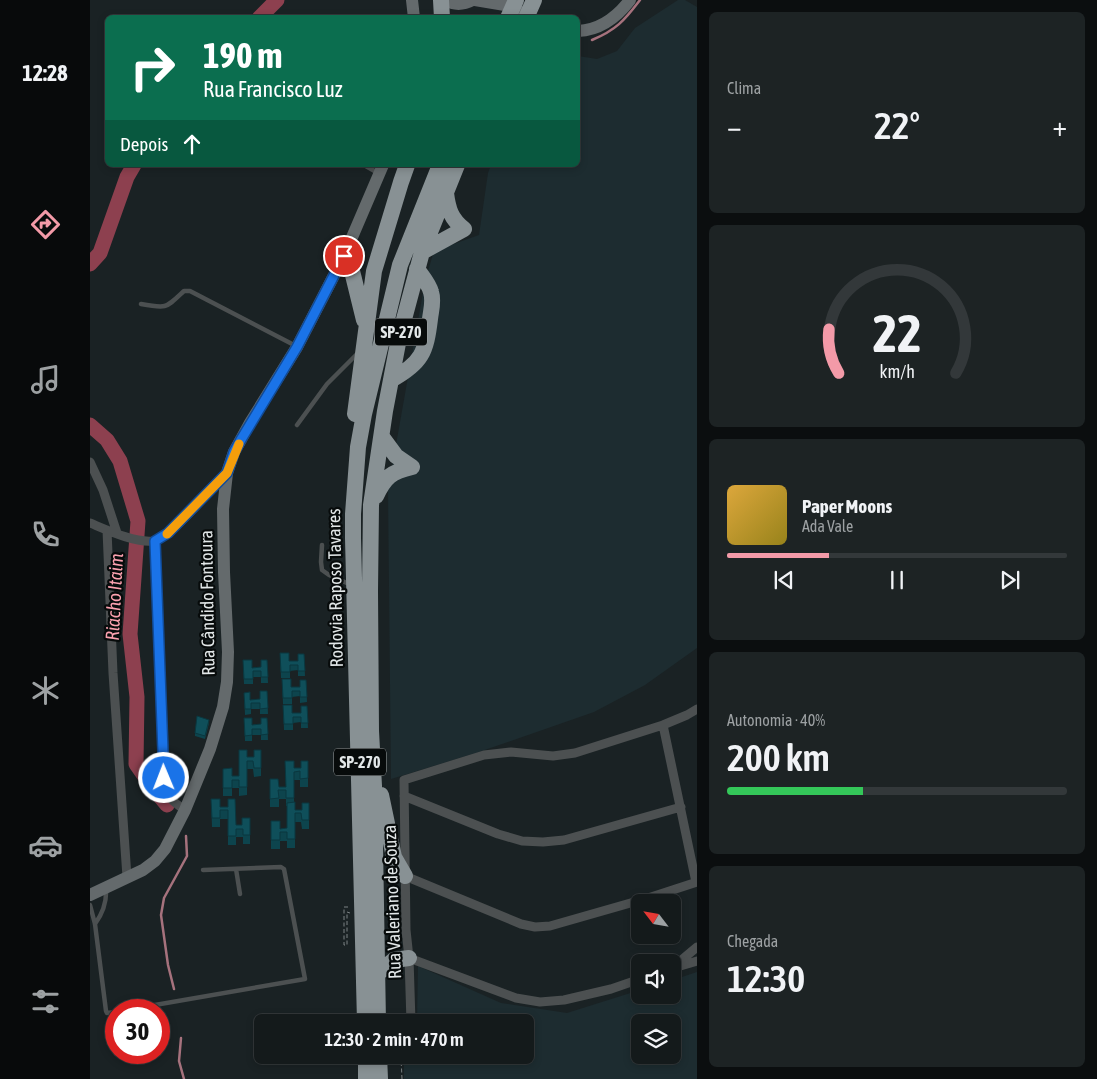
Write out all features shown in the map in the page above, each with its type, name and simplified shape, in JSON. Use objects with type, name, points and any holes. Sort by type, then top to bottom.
[{"type":"highway","points":[[441,0],[442,15]]},
{"type":"highway","points":[[527,15],[534,0]]},
{"type":"highway","points":[[358,447],[355,416],[374,271],[391,212],[407,167]]},
{"type":"highway","name":"Rodovia Raposo Tavares","points":[[365,1014],[353,514],[358,447],[400,265],[439,167]]},
{"type":"highway","name":"Rodovia Raposo Tavares","points":[[378,1014],[370,656],[371,505],[399,338],[422,252],[456,167]]},
{"type":"highway","points":[[422,252],[464,229],[452,218],[449,212],[446,193]]},
{"type":"highway","points":[[344,256],[352,271],[366,324]]},
{"type":"highway","points":[[391,380],[414,365],[424,351],[432,293],[417,269]]},
{"type":"highway","points":[[371,505],[381,485],[387,478],[394,472],[412,468],[396,456],[382,437]]},
{"type":"highway","points":[[374,786],[382,797],[394,857],[405,876]]},
{"type":"highway","points":[[377,974],[394,960],[410,958]]},
{"type":"highway","points":[[366,1064],[366,1079]]},
{"type":"highway","points":[[379,1064],[380,1079]]},
{"type":"main road","points":[[412,0],[414,15]]},
{"type":"main road","points":[[446,0],[460,5],[474,0],[507,6],[526,15]]},
{"type":"main road","points":[[580,31],[604,25],[630,0]]},
{"type":"main road","name":"Rua Cândido Fontoura","points":[[90,896],[143,870],[155,861],[165,849],[185,810],[210,749],[223,707],[227,682],[228,652],[223,509],[227,473],[234,452],[297,347],[344,256],[381,169]]},
{"type":"street","points":[[90,462],[104,490],[117,533]]},
{"type":"street","points":[[90,523],[130,538],[151,541],[168,533],[227,473]]},
{"type":"street","points":[[107,530],[113,673],[127,877]]},
{"type":"street","points":[[151,541],[164,778],[166,793],[174,803],[185,810]]},
{"type":"street","points":[[405,876],[521,924],[535,927],[550,926],[697,882],[663,725],[697,709]]},
{"type":"street","name":"Rua Valeriano de Souza","points":[[412,1014],[410,958],[406,930],[404,780],[484,754],[510,752],[553,756],[575,753],[663,725]]},
{"type":"street","points":[[404,796],[498,834],[522,841],[543,842],[564,840],[681,807]]},
{"type":"street","points":[[681,962],[697,947]]},
{"type":"street","points":[[410,958],[516,998],[540,1002],[564,1000],[611,989],[631,982]]},
{"type":"street","points":[[681,966],[697,961]]},
{"type":"lane","points":[[387,295],[400,265]]},
{"type":"lane","points":[[141,304],[161,308],[184,291],[190,291],[297,347]]},
{"type":"lane","points":[[297,425],[327,384],[363,347]]},
{"type":"lane","points":[[355,416],[367,370]]},
{"type":"lane","points":[[322,545],[322,570],[354,586]]},
{"type":"lane","points":[[170,1002],[306,979],[283,868],[203,870]]},
{"type":"lane","points":[[236,869],[240,894]]},
{"type":"lane","points":[[96,924],[105,905],[106,888]]},
{"type":"lane","points":[[90,905],[96,924],[105,1002]]},
{"type":"path","points":[[344,907],[344,945],[348,944],[347,912],[364,913]]},
{"type":"path","points":[[388,944],[394,944],[394,907]]},
{"type":"path","points":[[401,1064],[402,1079]]},
{"type":"shaded area","points":[[678,0],[685,0],[697,7],[697,648],[645,685],[594,712],[476,753],[391,779],[388,490],[425,281],[434,251],[479,235],[490,167],[580,167],[580,56],[597,59],[617,51],[635,28]]},
{"type":"shaded area","points":[[418,966],[501,1003],[567,1013],[631,993],[631,1004],[681,1004],[681,977],[697,972],[697,1079],[404,1079],[404,1064],[534,1064],[534,1014],[417,1014]]},
{"type":"building","points":[[280,653],[289,653],[289,661],[298,661],[298,654],[304,654],[305,671],[298,671],[298,665],[290,665],[290,672],[281,672]]},
{"type":"building","points":[[243,660],[252,660],[252,668],[261,667],[261,660],[267,660],[268,677],[261,677],[261,671],[253,671],[253,679],[244,679]]},
{"type":"building","points":[[282,679],[291,679],[291,687],[300,687],[300,680],[306,680],[307,697],[300,697],[300,691],[292,691],[292,698],[283,698]]},
{"type":"building","points":[[260,691],[267,691],[268,708],[260,709],[260,703],[251,703],[251,709],[245,709],[244,693],[250,692],[250,700],[260,699]]},
{"type":"building","points":[[283,705],[292,705],[292,713],[301,713],[301,706],[307,706],[308,723],[301,723],[301,717],[293,717],[293,724],[284,724]]},
{"type":"building","points":[[197,716],[209,720],[205,736],[195,733]]},
{"type":"building","points":[[244,718],[252,718],[252,725],[261,724],[261,718],[267,718],[268,734],[261,735],[261,729],[252,729],[252,735],[245,736]]},
{"type":"building","points":[[239,750],[247,750],[247,757],[254,757],[254,750],[261,750],[261,768],[254,768],[253,761],[247,761],[247,787],[239,787],[239,780],[232,780],[232,788],[223,788],[223,769],[232,768],[232,776],[239,776]]},
{"type":"building","points":[[285,761],[294,761],[294,768],[301,768],[301,761],[308,761],[308,778],[300,779],[300,771],[294,772],[294,798],[286,798],[286,790],[278,790],[279,798],[270,799],[270,779],[278,779],[279,787],[286,787]]},
{"type":"building","points":[[211,799],[220,799],[220,807],[228,807],[228,799],[235,799],[236,825],[242,825],[242,818],[250,818],[250,835],[243,835],[243,829],[236,829],[236,836],[228,836],[228,810],[220,810],[220,818],[212,818]]},
{"type":"building","points":[[295,802],[295,810],[302,810],[302,803],[309,803],[309,820],[302,820],[301,813],[295,813],[295,839],[287,839],[287,832],[280,832],[280,840],[271,840],[271,821],[280,821],[280,829],[287,828],[287,803]]},
{"type":"waterway","name":"Riacho Itaim","points":[[262,15],[277,0]]},
{"type":"waterway","points":[[592,40],[619,24],[640,0]]},
{"type":"waterway","name":"Riacho Itaim","points":[[90,264],[100,253],[127,177],[133,167]]},
{"type":"waterway","name":"Riacho Itaim","points":[[90,425],[107,440],[120,461],[138,521],[130,634],[137,697],[136,764],[167,805]]},
{"type":"waterway","name":"Riacho Itaim","points":[[174,989],[168,965],[161,915],[164,898],[187,856],[186,836]]},
{"type":"waterway","name":"Riacho Itaim","points":[[181,1038],[179,1061],[184,1079]]},
{"type":"slow traffic","points":[[167,534],[227,473],[234,452],[239,444]]},
{"type":"route","points":[[164,778],[155,541],[168,533],[227,473],[234,452],[297,347],[344,256]]}]
